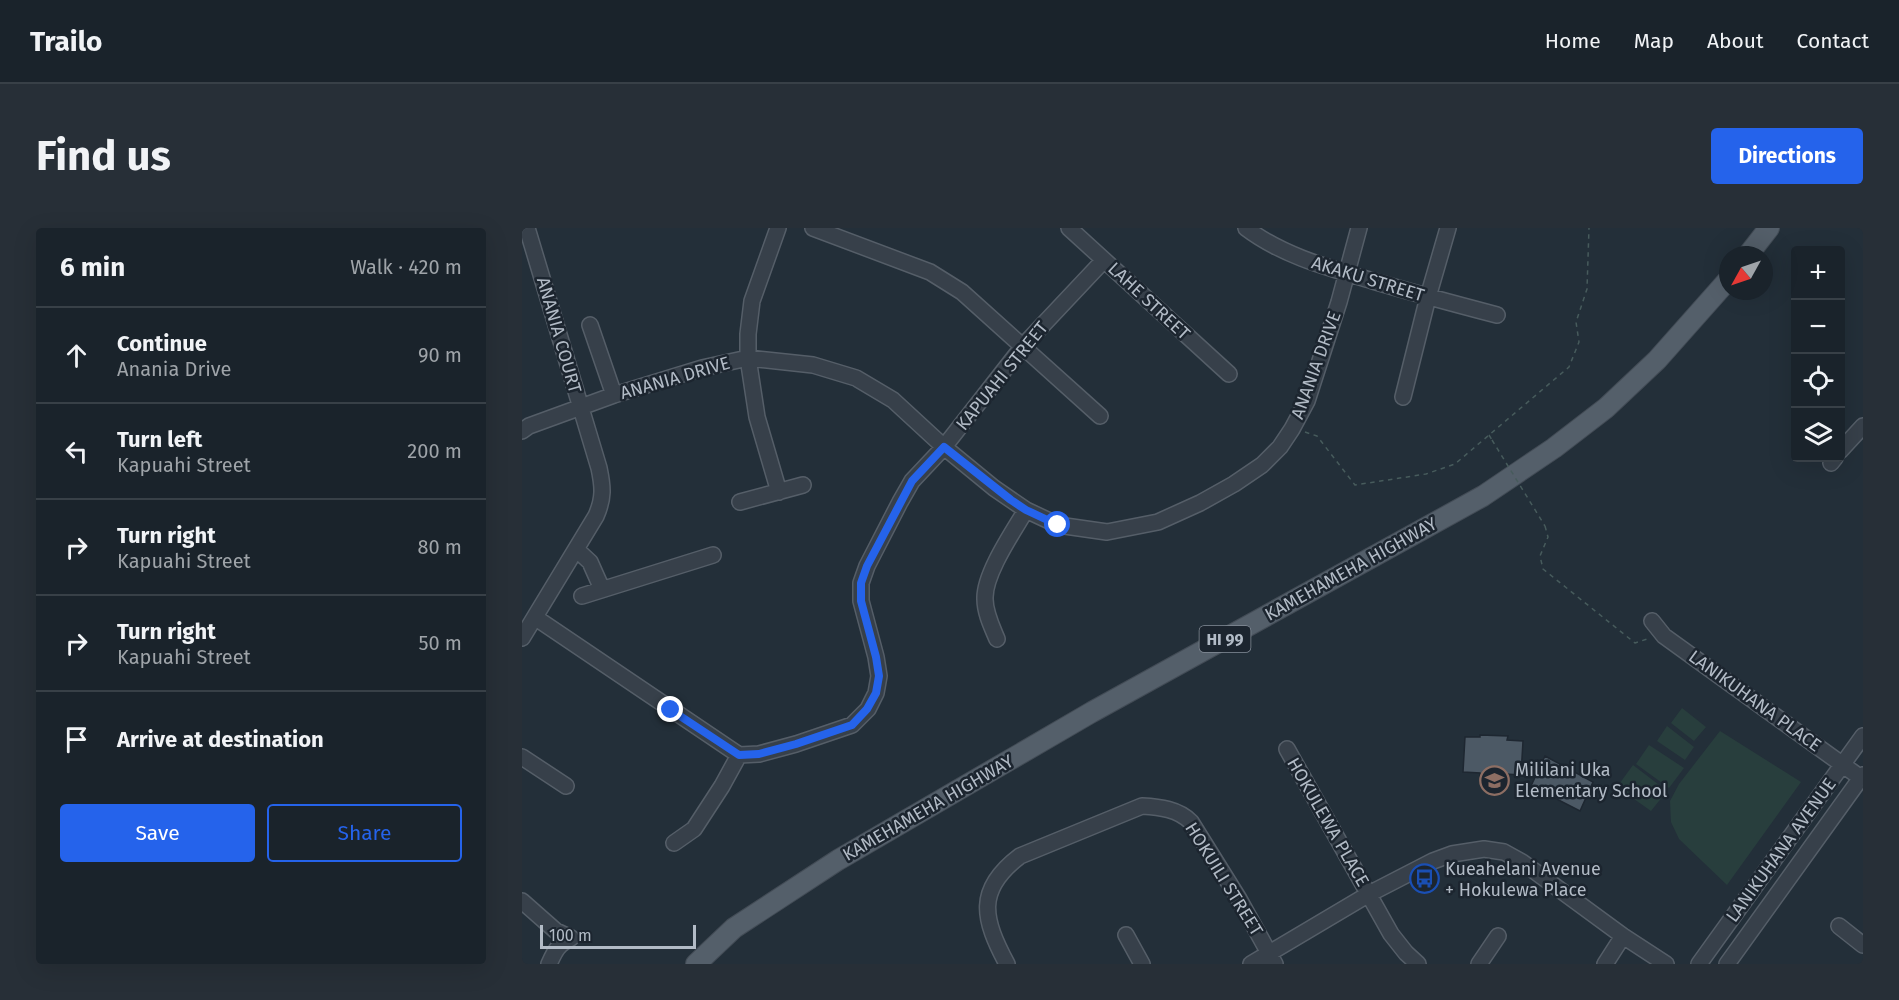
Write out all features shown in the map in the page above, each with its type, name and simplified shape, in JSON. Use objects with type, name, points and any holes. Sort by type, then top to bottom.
[{"type":"main road","points":[[1755,246],[1769,228]]},
{"type":"main road","name":"KAMEHAMEHA HIGHWAY","points":[[696,964],[734,928],[838,860],[1092,712],[1483,496],[1554,448],[1606,408],[1657,360],[1719,290]]},
{"type":"street","name":"ANANIA COURT","points":[[522,639],[602,503],[599,468],[527,228]]},
{"type":"street","points":[[778,228],[752,301],[748,358],[757,417],[779,492]]},
{"type":"street","points":[[813,228],[930,272],[962,292],[1100,416]]},
{"type":"street","name":"LAHE STREET","points":[[1069,228],[1228,374]]},
{"type":"street","name":"AKAKU STREET","points":[[1246,228],[1259,238],[1298,257],[1428,297],[1497,315]]},
{"type":"street","name":"ANANIA DRIVE","points":[[522,431],[529,426],[614,395],[702,368],[748,358],[813,365],[856,378],[893,400],[944,447],[994,488],[1026,510],[1058,525],[1107,532],[1158,522],[1234,484],[1262,465],[1280,447],[1307,401],[1348,273],[1359,228]]},
{"type":"street","points":[[1403,397],[1448,228]]},
{"type":"street","name":"KAPUAHI STREET","points":[[739,755],[759,754],[852,725],[867,709],[876,693],[879,676],[861,601],[861,583],[867,566],[912,481],[944,447],[1023,346],[1104,260]]},
{"type":"street","points":[[591,325],[614,395]]},
{"type":"street","points":[[1845,446],[1863,426]]},
{"type":"street","points":[[740,502],[803,485]]},
{"type":"street","points":[[997,639],[987,612],[985,597],[998,559],[1026,510]]},
{"type":"street","points":[[576,549],[590,562],[602,589]]},
{"type":"street","points":[[582,596],[713,555]]},
{"type":"street","points":[[536,618],[739,755],[694,829],[674,843]]},
{"type":"street","name":"LANIKUHANA PLACE","points":[[1652,621],[1664,636],[1842,765],[1862,776]]},
{"type":"street","name":"LANIKUHANA AVENUE","points":[[1699,964],[1863,736]]},
{"type":"street","name":"HOKULEWA PLACE","points":[[1287,749],[1391,934],[1406,954],[1418,964]]},
{"type":"street","points":[[522,756],[566,786]]},
{"type":"street","name":"LANIKUHANA AVENUE","points":[[1727,964],[1862,776]]},
{"type":"street","name":"HOKUILI STREET","points":[[1007,964],[994,940],[988,916],[988,897],[1002,869],[1020,856],[1142,806],[1159,807],[1183,815],[1191,822],[1239,898],[1272,958]]},
{"type":"street","points":[[1251,964],[1272,958],[1369,894],[1452,854],[1484,849],[1504,852],[1522,862],[1623,936],[1666,964]]},
{"type":"street","points":[[522,901],[555,931],[571,938],[560,943],[549,964]]},
{"type":"street","points":[[1839,927],[1863,945]]},
{"type":"street","points":[[1126,935],[1142,964]]},
{"type":"street","points":[[1479,964],[1498,936]]},
{"type":"street","points":[[1605,964],[1623,936]]},
{"type":"path","points":[[1305,432],[1317,436],[1355,485],[1426,474],[1455,464],[1569,367],[1579,342],[1576,322],[1587,289],[1589,228]]},
{"type":"path","points":[[1489,434],[1545,526],[1548,537],[1540,556],[1543,569],[1635,643],[1647,639]]},
{"type":"green space","points":[[1682,708],[1706,727],[1694,741],[1671,723]]},
{"type":"green space","points":[[1667,726],[1694,747],[1685,760],[1657,741]]},
{"type":"green space","points":[[1720,731],[1801,782],[1727,885],[1679,839],[1671,822],[1670,801],[1679,784]]},
{"type":"green space","points":[[1649,745],[1684,768],[1669,788],[1636,764]]},
{"type":"green space","points":[[1633,765],[1667,791],[1651,811],[1617,787]]},
{"type":"building","points":[[1480,735],[1508,736],[1507,740],[1523,741],[1521,775],[1506,774],[1506,778],[1463,772],[1465,737],[1480,737]]},
{"type":"building","points":[[1545,756],[1593,782],[1580,811],[1531,786]]},
{"type":"place","name":"Mililani Uka Elementary School","points":[[1494,780]]},
{"type":"place","name":"Kueahelani Avenue + Hokulewa Place","points":[[1424,879]]},
{"type":"route","points":[[671,710],[739,755],[759,754],[852,725],[867,709],[876,693],[879,676],[861,601],[861,583],[867,566],[912,481],[944,447],[1011,500],[1058,525]]}]
